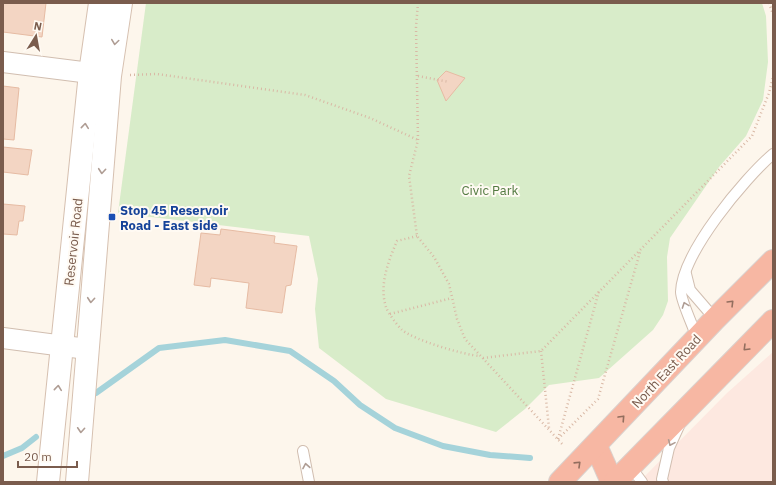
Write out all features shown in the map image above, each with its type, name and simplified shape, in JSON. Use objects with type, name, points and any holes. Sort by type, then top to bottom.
[{"type":"highway","name":"North East Road","points":[[560,482],[596,446],[715,319],[773,261]]},
{"type":"highway","points":[[596,446],[614,482],[636,474],[687,408],[773,321]]},
{"type":"highway","points":[[596,446],[636,474]]},
{"type":"main road","name":"Reservoir Road","points":[[77,482],[87,349],[100,75],[100,3]]},
{"type":"main road","name":"Reservoir Road","points":[[48,482],[62,346],[100,75],[120,3]]},
{"type":"street","points":[[3,62],[100,75]]},
{"type":"street","points":[[3,338],[87,349]]},
{"type":"lane","points":[[697,338],[681,293],[685,270],[702,240],[758,166],[773,154]]},
{"type":"lane","points":[[685,270],[690,290],[715,319]]},
{"type":"lane","points":[[663,482],[662,479],[669,448],[687,408]]},
{"type":"lane","points":[[303,451],[309,482]]},
{"type":"path","points":[[418,3],[416,27],[418,140],[409,176],[417,236],[434,257],[449,284],[457,320],[465,339],[564,446]]},
{"type":"path","points":[[768,3],[773,14]]},
{"type":"path","points":[[100,75],[157,74],[305,95],[370,118],[418,140]]},
{"type":"path","points":[[418,76],[449,82]]},
{"type":"path","points":[[417,236],[397,241],[390,257],[384,281],[386,308],[402,330],[434,345],[472,356],[482,357],[541,351],[752,136],[770,93],[773,77]]},
{"type":"path","points":[[558,439],[598,399],[641,250]]},
{"type":"path","points":[[558,439],[599,291]]},
{"type":"path","points":[[390,314],[452,298]]},
{"type":"path","points":[[541,351],[549,429]]},
{"type":"shaded area","points":[[773,352],[773,482],[639,482],[727,393]]},
{"type":"green space","name":"Civic Park","points":[[146,3],[762,3],[766,16],[768,62],[763,100],[746,136],[719,167],[670,238],[667,257],[668,301],[663,315],[653,330],[599,378],[549,385],[525,409],[496,432],[386,399],[319,348],[315,309],[318,279],[309,236],[118,213]]},
{"type":"building","points":[[3,3],[46,3],[42,37],[3,32]]},
{"type":"building","points":[[446,71],[465,78],[446,101],[437,80]]},
{"type":"building","points":[[3,86],[19,88],[14,140],[3,139]]},
{"type":"building","points":[[3,147],[32,150],[28,175],[3,172]]},
{"type":"building","points":[[3,204],[25,206],[23,221],[19,221],[17,235],[3,234]]},
{"type":"building","points":[[221,229],[275,236],[274,243],[297,246],[291,285],[286,286],[282,313],[246,308],[249,283],[211,278],[210,287],[194,285],[201,233],[220,235]]},
{"type":"waterway","points":[[96,393],[159,348],[225,340],[290,351],[334,381],[360,405],[395,428],[443,446],[490,455],[530,458]]},
{"type":"waterway","points":[[3,456],[22,448],[36,437]]},
{"type":"place","name":"Stop 45 Reservoir Road - East side","points":[[112,217]]}]
